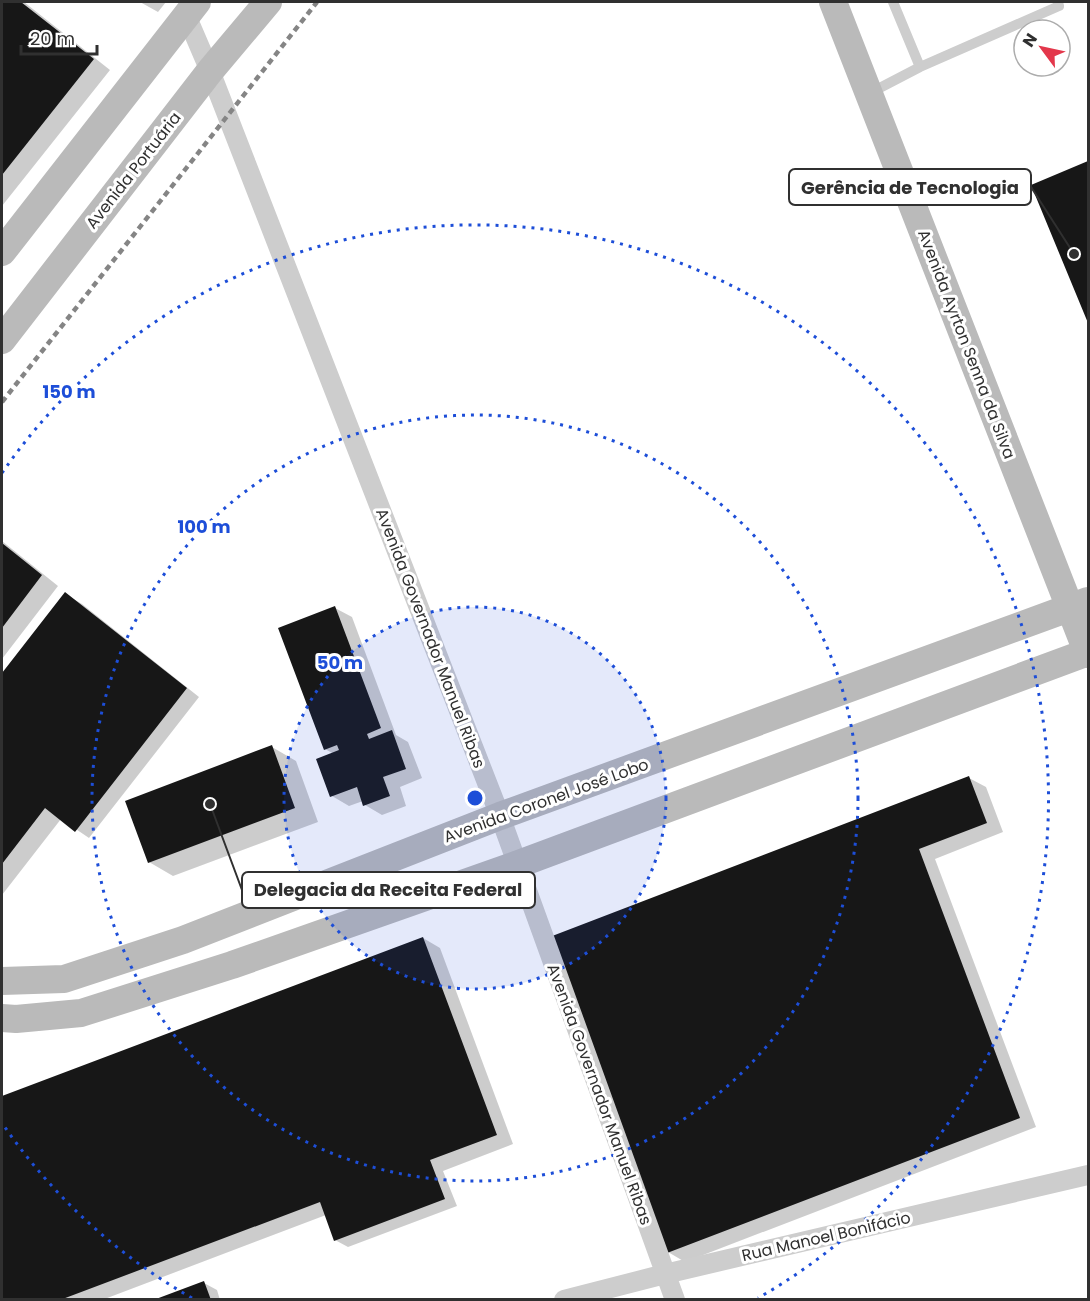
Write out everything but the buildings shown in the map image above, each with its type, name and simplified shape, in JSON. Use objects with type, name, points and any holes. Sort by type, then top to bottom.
[{"type":"street","name":"Avenida Portuária","points":[[2,340],[210,71],[268,2]]},
{"type":"street","name":"Avenida Ayrton Senna da Silva","points":[[833,2],[1079,605],[1088,653]]},
{"type":"street","name":"Avenida Governador Manuel Ribas","points":[[192,8],[210,71],[500,816],[675,1299]]},
{"type":"street","points":[[2,252],[192,8]]},
{"type":"street","name":"Avenida Coronel José Lobo","points":[[2,981],[64,979],[183,940],[500,816],[1079,605]]},
{"type":"street","points":[[2,1018],[16,1019],[81,1013],[232,965],[516,865],[1088,653]]},
{"type":"street","name":"Rua Manoel Bonifácio","points":[[564,1299],[1089,1175]]},
{"type":"lane","points":[[893,2],[920,67]]},
{"type":"lane","points":[[869,93],[920,67],[1059,6],[1058,2]]},
{"type":"railway","points":[[2,402],[317,2]]},
{"type":"place","name":"Gerência de Tecnologia","points":[[1074,254]]},
{"type":"place","name":"Delegacia da Receita Federal","points":[[210,804]]}]
